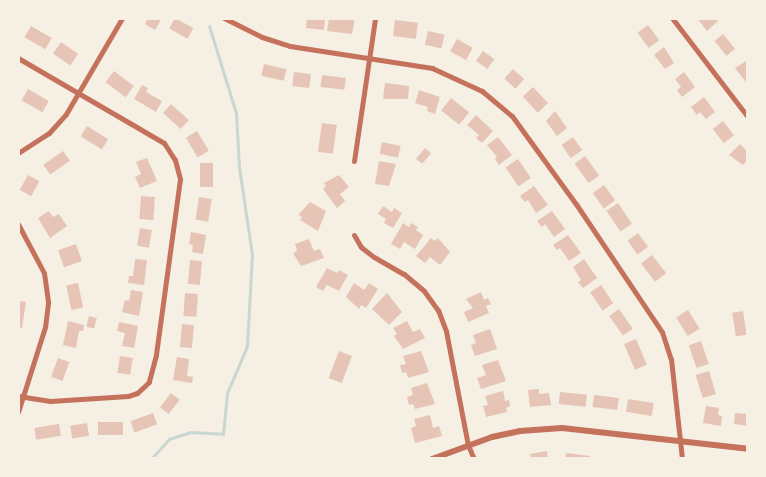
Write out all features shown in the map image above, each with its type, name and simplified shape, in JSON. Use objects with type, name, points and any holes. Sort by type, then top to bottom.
[{"type":"street","points":[[18,153],[49,133],[66,114],[122,18]]},
{"type":"street","points":[[224,18],[262,37],[290,46],[432,68],[463,80],[498,103],[525,131],[662,332],[671,359],[682,459]]},
{"type":"street","points":[[354,161],[375,18]]},
{"type":"street","points":[[672,18],[748,117]]},
{"type":"street","points":[[18,58],[80,92],[164,143],[178,168],[178,196],[156,355],[149,382],[137,393],[128,396],[50,401],[20,397]]},
{"type":"street","points":[[18,224],[44,273],[48,303],[45,327],[20,397],[18,412]]},
{"type":"street","points":[[354,235],[361,247],[404,274],[424,291],[438,310],[446,331],[468,445],[474,459]]},
{"type":"street","points":[[432,459],[468,445],[520,431],[562,428],[748,449]]},
{"type":"building","points":[[148,18],[162,18],[155,30],[145,24]]},
{"type":"building","points":[[175,18],[193,28],[188,39],[169,28]]},
{"type":"building","points":[[307,18],[325,18],[324,30],[306,28]]},
{"type":"building","points":[[329,18],[355,18],[352,34],[327,31]]},
{"type":"building","points":[[697,18],[716,18],[718,21],[707,31]]},
{"type":"building","points":[[395,20],[418,23],[416,39],[393,36]]},
{"type":"building","points":[[648,25],[659,40],[649,48],[637,33]]},
{"type":"building","points":[[31,26],[52,38],[45,49],[25,37]]},
{"type":"building","points":[[428,31],[445,35],[441,48],[425,45]]},
{"type":"building","points":[[723,34],[735,49],[726,56],[714,41]]},
{"type":"building","points":[[457,39],[473,48],[466,60],[450,51]]},
{"type":"building","points":[[61,42],[78,54],[70,66],[53,53]]},
{"type":"building","points":[[664,47],[674,63],[665,69],[654,55]]},
{"type":"building","points":[[483,51],[494,59],[487,69],[476,61]]},
{"type":"building","points":[[746,61],[748,63],[748,85],[735,68]]},
{"type":"building","points":[[264,64],[286,69],[284,81],[261,76]]},
{"type":"building","points":[[513,69],[524,79],[515,89],[504,79]]},
{"type":"building","points":[[114,71],[134,86],[126,97],[106,82]]},
{"type":"building","points":[[294,72],[311,74],[309,88],[292,86]]},
{"type":"building","points":[[684,72],[695,87],[682,97],[677,90],[681,87],[675,79]]},
{"type":"building","points":[[322,75],[346,78],[344,90],[321,87]]},
{"type":"building","points":[[385,83],[409,86],[408,99],[383,99]]},
{"type":"building","points":[[142,85],[148,88],[146,92],[162,101],[156,112],[134,99]]},
{"type":"building","points":[[533,87],[548,103],[538,113],[523,97]]},
{"type":"building","points":[[28,89],[49,101],[42,112],[22,100]]},
{"type":"building","points":[[419,90],[440,97],[435,114],[427,111],[428,107],[415,103]]},
{"type":"building","points":[[704,97],[715,112],[706,119],[700,112],[697,115],[691,107]]},
{"type":"building","points":[[451,98],[469,112],[459,125],[441,111]]},
{"type":"building","points":[[171,104],[189,120],[181,129],[163,113]]},
{"type":"building","points":[[555,111],[567,128],[557,136],[546,121]]},
{"type":"building","points":[[476,115],[493,131],[482,143],[476,138],[479,135],[467,125]]},
{"type":"building","points":[[723,121],[734,135],[724,143],[713,129]]},
{"type":"building","points":[[322,123],[337,125],[333,154],[318,152]]},
{"type":"building","points":[[87,126],[108,139],[102,149],[81,136]]},
{"type":"building","points":[[197,131],[209,151],[198,157],[186,138]]},
{"type":"building","points":[[498,137],[512,155],[499,165],[495,159],[497,157],[487,145]]},
{"type":"building","points":[[573,137],[582,150],[571,158],[562,145]]},
{"type":"building","points":[[382,142],[401,146],[398,158],[380,154]]},
{"type":"building","points":[[740,144],[748,152],[748,160],[743,165],[729,155]]},
{"type":"building","points":[[425,148],[431,153],[422,164],[416,159]]},
{"type":"building","points":[[63,151],[70,161],[50,175],[43,165]]},
{"type":"building","points":[[585,156],[599,175],[589,183],[574,164]]},
{"type":"building","points":[[147,158],[157,181],[140,188],[135,177],[141,174],[136,162]]},
{"type":"building","points":[[518,159],[531,178],[518,186],[506,167]]},
{"type":"building","points":[[379,161],[396,164],[389,186],[375,184]]},
{"type":"building","points":[[200,163],[213,163],[213,187],[200,187]]},
{"type":"building","points":[[28,175],[39,181],[31,196],[20,190]]},
{"type":"building","points":[[339,175],[349,187],[340,194],[345,201],[337,208],[323,189],[326,186],[324,183]]},
{"type":"building","points":[[604,185],[615,200],[604,209],[593,193]]},
{"type":"building","points":[[534,186],[548,205],[536,213],[528,200],[525,202],[520,196]]},
{"type":"building","points":[[141,196],[155,197],[153,220],[139,219]]},
{"type":"building","points":[[199,197],[212,199],[208,222],[195,220]]},
{"type":"building","points":[[310,202],[326,211],[318,231],[300,220],[302,217],[298,215]]},
{"type":"building","points":[[618,203],[632,224],[620,232],[606,211]]},
{"type":"building","points":[[383,206],[392,212],[394,208],[402,213],[393,228],[384,223],[386,219],[378,214]]},
{"type":"building","points":[[49,211],[53,217],[59,214],[67,226],[50,238],[38,218]]},
{"type":"building","points":[[552,211],[565,229],[554,237],[545,224],[542,227],[537,221]]},
{"type":"building","points":[[403,223],[409,227],[411,223],[418,227],[416,230],[423,235],[415,249],[404,242],[400,249],[391,244]]},
{"type":"building","points":[[140,228],[152,230],[149,248],[137,246]]},
{"type":"building","points":[[191,232],[206,235],[203,254],[192,252],[193,245],[189,244]]},
{"type":"building","points":[[638,233],[648,247],[637,254],[627,241]]},
{"type":"building","points":[[568,235],[581,253],[569,261],[560,248],[557,250],[553,245]]},
{"type":"building","points":[[431,238],[435,241],[438,238],[450,252],[440,265],[430,257],[425,263],[416,256]]},
{"type":"building","points":[[309,239],[314,251],[320,249],[324,258],[301,266],[293,253],[297,251],[295,244]]},
{"type":"building","points":[[76,244],[82,261],[64,267],[58,250]]},
{"type":"building","points":[[652,255],[666,273],[655,282],[641,264]]},
{"type":"building","points":[[135,259],[147,260],[144,285],[128,283],[129,276],[133,276]]},
{"type":"building","points":[[584,259],[597,278],[583,288],[578,282],[581,280],[573,267]]},
{"type":"building","points":[[190,260],[202,261],[200,285],[188,284]]},
{"type":"building","points":[[327,268],[337,273],[339,270],[348,275],[339,291],[327,285],[323,291],[316,287]]},
{"type":"building","points":[[78,283],[83,307],[71,310],[66,285]]},
{"type":"building","points":[[354,283],[364,290],[369,283],[378,289],[366,308],[361,305],[359,309],[346,297]]},
{"type":"building","points":[[601,285],[613,303],[603,311],[590,292]]},
{"type":"building","points":[[131,290],[143,292],[139,316],[122,312],[125,300],[129,301]]},
{"type":"building","points":[[481,292],[484,300],[488,298],[491,304],[486,306],[489,313],[468,322],[464,312],[473,308],[466,299]]},
{"type":"building","points":[[185,293],[198,294],[196,317],[183,316]]},
{"type":"building","points":[[387,293],[402,312],[389,325],[372,309]]},
{"type":"building","points":[[18,301],[26,302],[22,328],[18,327]]},
{"type":"building","points":[[619,309],[633,329],[623,336],[609,316]]},
{"type":"building","points":[[688,310],[700,329],[688,336],[676,317]]},
{"type":"building","points":[[743,311],[747,335],[736,336],[732,313]]},
{"type":"building","points":[[89,316],[97,318],[94,329],[86,327]]},
{"type":"building","points":[[68,321],[84,325],[83,331],[79,331],[76,348],[63,345]]},
{"type":"building","points":[[407,321],[413,332],[420,329],[425,338],[403,349],[394,336],[397,334],[393,328]]},
{"type":"building","points":[[119,322],[138,326],[134,348],[122,346],[125,333],[117,331]]},
{"type":"building","points":[[182,324],[194,325],[192,348],[180,347]]},
{"type":"building","points":[[490,329],[497,349],[475,356],[471,345],[476,343],[473,335]]},
{"type":"building","points":[[636,339],[647,365],[635,370],[624,344]]},
{"type":"building","points":[[701,341],[709,364],[697,368],[689,345]]},
{"type":"building","points":[[339,351],[352,356],[342,383],[329,378]]},
{"type":"building","points":[[421,351],[429,372],[408,378],[406,372],[402,373],[400,365],[406,364],[403,356]]},
{"type":"building","points":[[120,356],[133,358],[130,375],[117,373]]},
{"type":"building","points":[[177,357],[189,359],[187,376],[193,377],[192,383],[173,380]]},
{"type":"building","points":[[58,358],[69,362],[62,381],[51,377]]},
{"type":"building","points":[[498,360],[506,381],[481,389],[477,378],[486,375],[482,365]]},
{"type":"building","points":[[709,371],[716,394],[703,398],[696,375]]},
{"type":"building","points":[[427,383],[435,404],[415,409],[413,404],[409,405],[407,397],[413,395],[411,388]]},
{"type":"building","points":[[539,389],[539,394],[549,393],[551,405],[530,407],[528,390]]},
{"type":"building","points":[[503,391],[505,401],[509,400],[510,406],[506,408],[507,412],[486,417],[483,406],[488,405],[485,396]]},
{"type":"building","points":[[560,392],[587,395],[586,407],[559,404]]},
{"type":"building","points":[[171,393],[180,400],[169,414],[160,407]]},
{"type":"building","points":[[594,395],[619,398],[617,410],[593,407]]},
{"type":"building","points":[[628,399],[654,403],[652,416],[626,412]]},
{"type":"building","points":[[706,406],[719,408],[718,415],[722,416],[721,426],[703,423]]},
{"type":"building","points":[[153,413],[157,424],[135,432],[130,421]]},
{"type":"building","points":[[735,413],[748,414],[748,426],[734,424]]},
{"type":"building","points":[[430,415],[433,428],[439,426],[442,436],[415,443],[411,428],[416,426],[414,419]]},
{"type":"building","points":[[98,422],[123,422],[123,435],[98,435]]},
{"type":"building","points":[[87,423],[89,436],[72,438],[70,426]]},
{"type":"building","points":[[59,424],[61,436],[36,440],[34,428]]},
{"type":"building","points":[[547,451],[548,459],[531,459],[530,454]]},
{"type":"building","points":[[566,453],[590,456],[590,459],[565,459]]},
{"type":"waterway","points":[[151,459],[169,439],[190,432],[223,434],[227,393],[247,346],[252,255],[239,167],[236,113],[209,26]]}]
